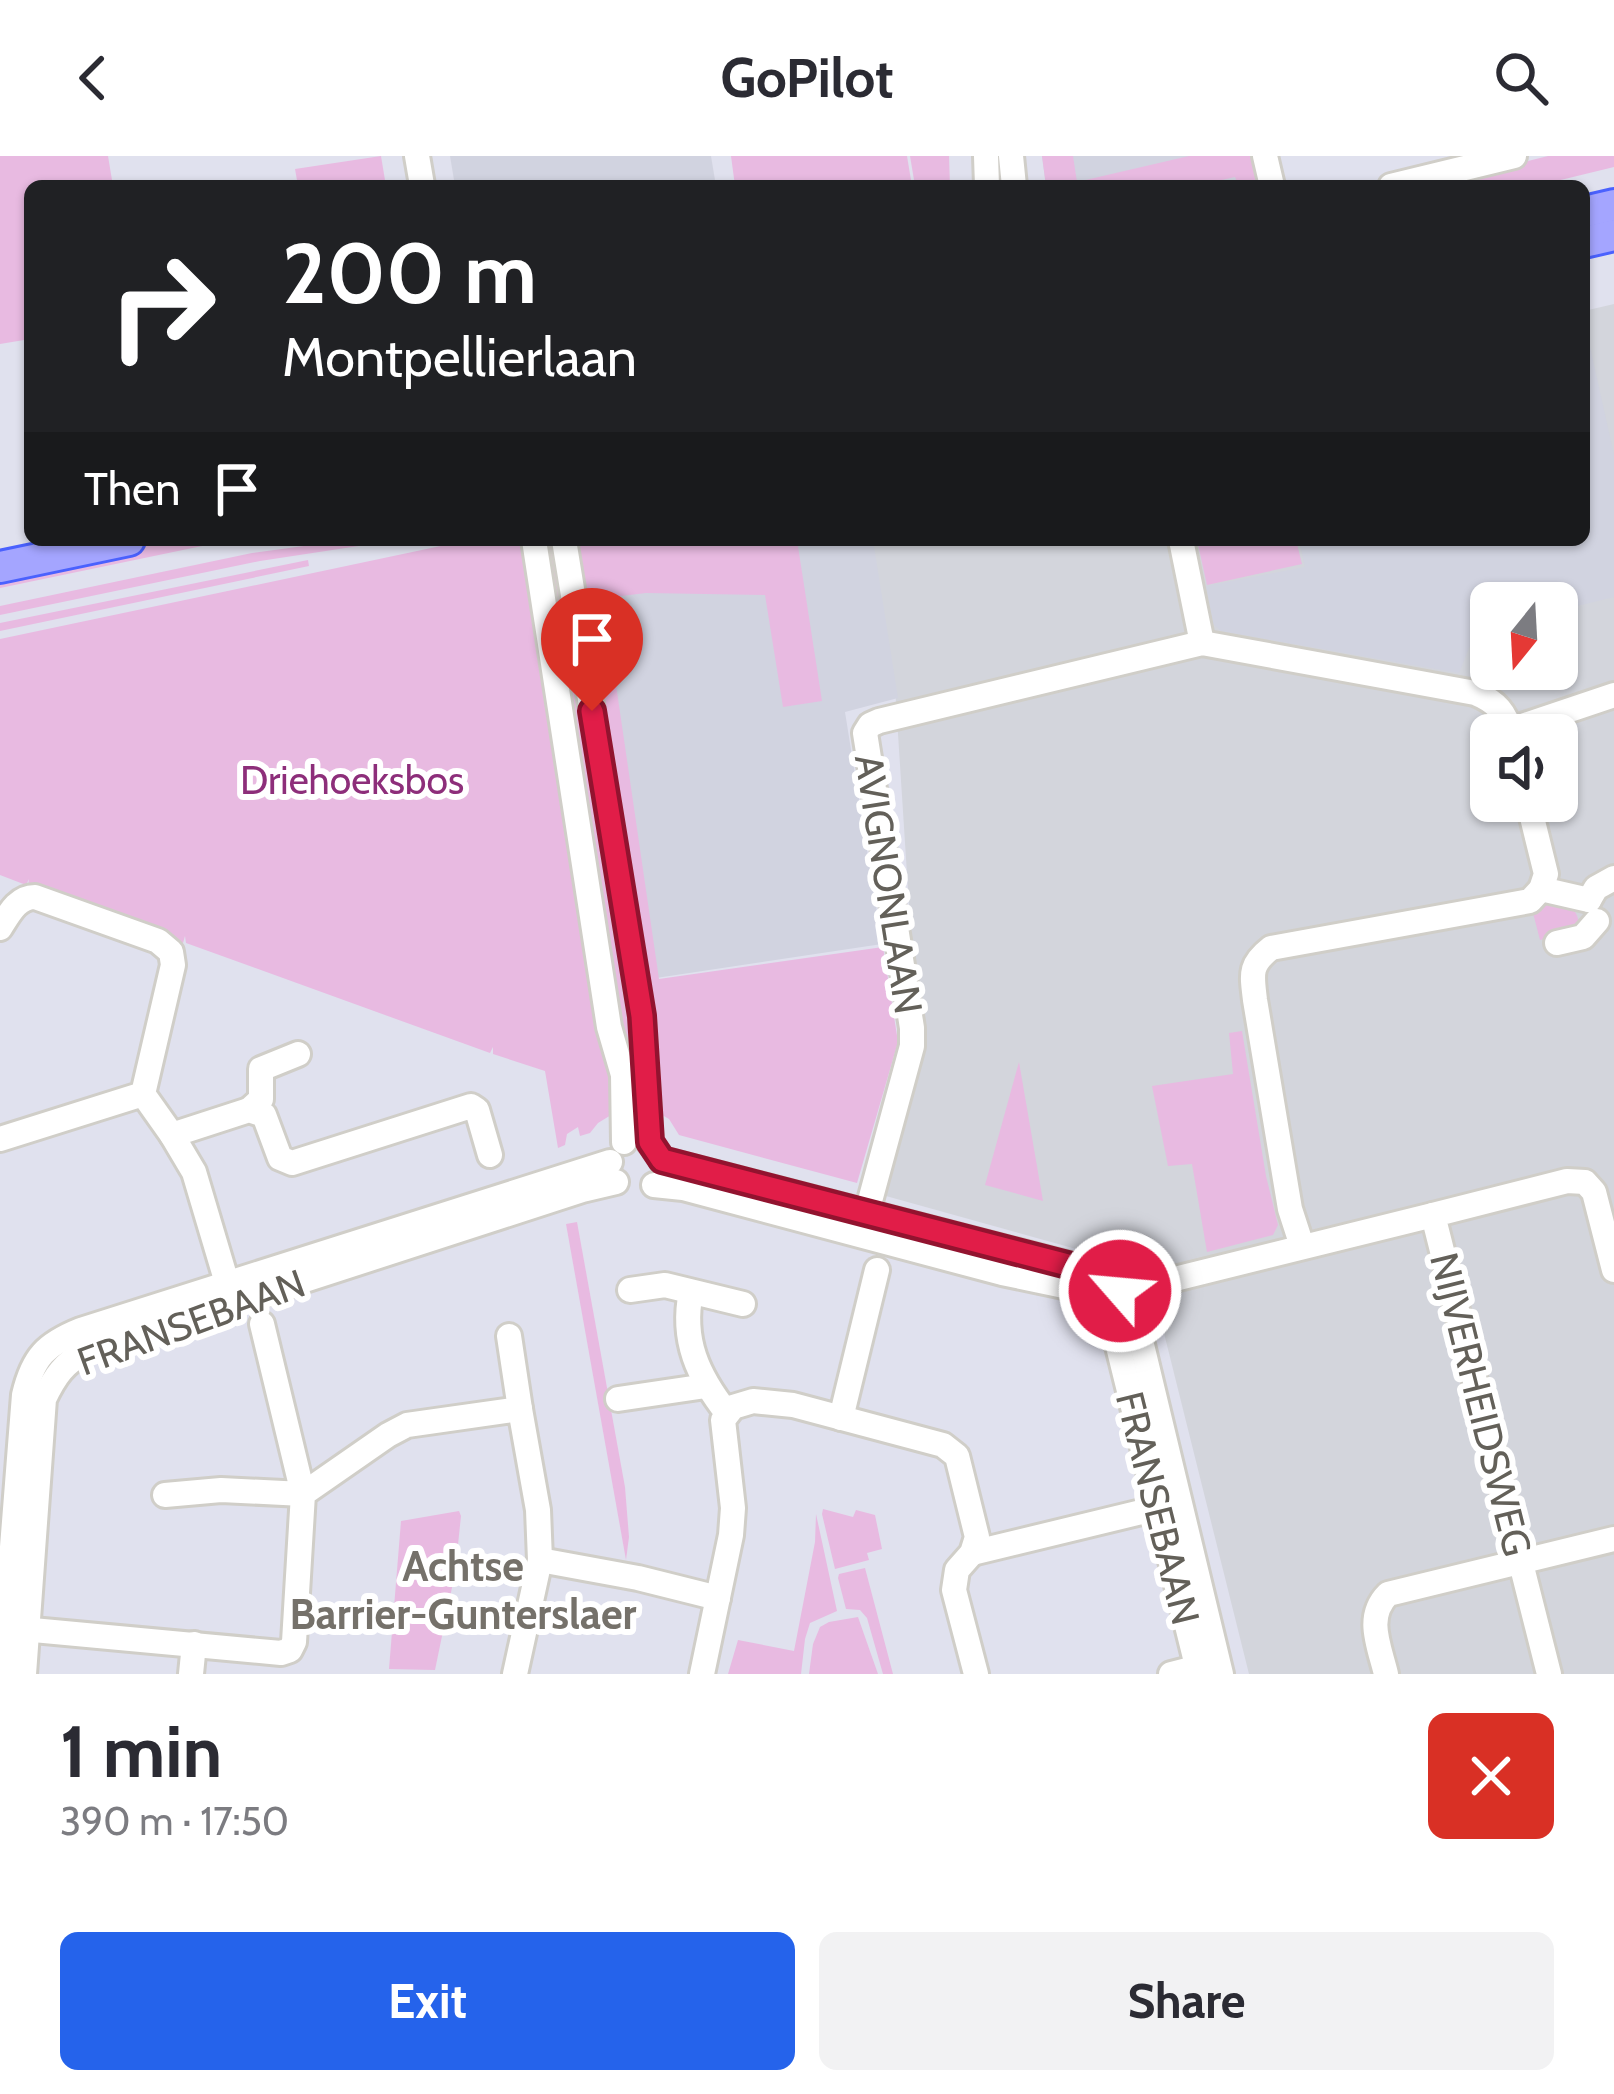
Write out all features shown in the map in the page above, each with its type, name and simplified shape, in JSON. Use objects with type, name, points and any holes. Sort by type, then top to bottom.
[{"type":"main road","points":[[0,567],[100,546]]},
{"type":"street","points":[[1416,180],[1514,156]]},
{"type":"street","points":[[535,546],[609,1027],[623,1075],[617,1162],[630,1191],[647,1190],[662,1173],[642,1016],[565,546]]},
{"type":"street","points":[[1182,546],[1202,643]]},
{"type":"street","name":"AVIGNONLAAN","points":[[864,1224],[912,1046],[866,733],[870,725],[1202,643],[1475,693],[1492,700],[1505,714]]},
{"type":"street","points":[[1561,714],[1614,695]]},
{"type":"street","points":[[1303,1246],[1290,1209],[1255,1000],[1252,974],[1258,958],[1271,948],[1530,901],[1546,874],[1533,822]]},
{"type":"street","points":[[1558,943],[1583,938],[1600,917],[1596,888],[1614,878]]},
{"type":"street","points":[[1541,889],[1600,917]]},
{"type":"street","points":[[0,928],[20,902],[35,897],[158,940],[172,952],[143,1094],[194,1172],[230,1293]]},
{"type":"street","points":[[298,1054],[261,1069],[258,1108],[280,1158],[292,1163],[471,1106],[477,1110],[490,1155]]},
{"type":"street","points":[[0,1139],[143,1094]]},
{"type":"street","points":[[172,1135],[258,1108]]},
{"type":"street","points":[[617,1162],[642,1139],[656,1151],[864,1224],[1064,1286],[1095,1301],[1433,1215]]},
{"type":"street","name":"FRANSEBAAN","points":[[2,1674],[11,1628],[24,1395],[42,1351],[55,1340],[230,1293],[617,1162]]},
{"type":"street","name":"NIJVERHEIDSWEG","points":[[1549,1674],[1433,1215],[1567,1181],[1585,1182],[1594,1192],[1614,1270]]},
{"type":"street","points":[[654,1185],[1087,1270],[1120,1291]]},
{"type":"street","points":[[841,1418],[878,1270]]},
{"type":"street","points":[[630,1290],[664,1285],[743,1304]]},
{"type":"street","name":"FRANSEBAAN","points":[[1120,1291],[1137,1324],[1209,1669]]},
{"type":"street","points":[[692,1292],[687,1311],[695,1365],[728,1413]]},
{"type":"street","name":"FRANSEBAAN","points":[[1095,1301],[1114,1330],[1158,1508],[1209,1669]]},
{"type":"street","points":[[11,1628],[281,1653],[290,1650],[295,1642],[304,1494],[262,1324]]},
{"type":"street","points":[[508,1336],[538,1510],[540,1560],[515,1674]]},
{"type":"street","points":[[618,1400],[706,1386]]},
{"type":"street","points":[[702,1674],[731,1535],[733,1508],[723,1420],[733,1407],[759,1401],[793,1405],[943,1444],[957,1456],[977,1537],[972,1553],[957,1570],[954,1590],[976,1674]]},
{"type":"street","points":[[165,1495],[221,1490],[304,1494],[407,1425],[520,1409]]},
{"type":"street","points":[[972,1553],[1158,1508]]},
{"type":"street","points":[[1386,1674],[1373,1618],[1377,1604],[1388,1594],[1614,1539]]},
{"type":"street","points":[[540,1560],[718,1598]]},
{"type":"street","name":"FRANSEBAAN","points":[[11,1628],[24,1674]]},
{"type":"street","points":[[191,1674],[194,1644]]},
{"type":"street","points":[[1171,1674],[1209,1669]]},
{"type":"shaded area","points":[[450,156],[711,156],[715,180],[454,180]]},
{"type":"shaded area","points":[[1042,156],[1250,156],[1256,180],[1045,180]]},
{"type":"shaded area","points":[[1614,304],[1614,1674],[1249,1674],[1148,1269],[886,1196],[925,1032],[911,936],[895,687],[871,546],[1590,546],[1590,310]]},
{"type":"shaded area","points":[[1590,347],[1614,455],[1614,597],[1578,606],[1578,582],[1470,582],[1470,646],[1459,673],[1221,631],[1213,624],[1206,586],[1305,567],[1300,546],[1590,546]]},
{"type":"shaded area","points":[[586,546],[874,546],[898,698],[845,712],[882,944],[656,978]]},
{"type":"green space","points":[[0,156],[108,156],[112,180],[24,180],[24,340],[0,344]]},
{"type":"green space","points":[[381,156],[385,180],[297,180],[295,169]]},
{"type":"green space","points":[[731,156],[907,156],[911,180],[734,180]]},
{"type":"green space","points":[[910,156],[949,156],[950,180],[914,180]]},
{"type":"green space","points":[[1042,156],[1073,156],[1077,180],[1045,180]]},
{"type":"green space","points":[[1189,156],[1255,156],[1261,180],[1086,180]]},
{"type":"green space","points":[[1548,156],[1614,156],[1614,167],[1561,180],[1450,180]]},
{"type":"green space","points":[[140,546],[202,546],[0,588],[0,575]]},
{"type":"green space","points":[[359,546],[260,561],[0,615],[0,606],[252,553]]},
{"type":"green space","name":"Driehoeksbos","points":[[441,546],[528,546],[616,1112],[590,1133],[580,1136],[578,1127],[558,1148],[545,1071],[493,1054],[493,1047],[490,1053],[186,943],[185,936],[183,943],[28,886],[29,879],[26,885],[0,875],[0,639]]},
{"type":"green space","points":[[544,546],[556,546],[623,962],[641,1105],[630,1105]]},
{"type":"green space","points":[[572,546],[798,546],[822,701],[783,707],[765,595],[646,593],[605,598],[602,589],[659,979],[883,947],[898,1042],[857,1183],[679,1135],[669,1119],[657,1112]]},
{"type":"green space","points":[[1198,546],[1298,546],[1302,564],[1207,585]]},
{"type":"green space","points":[[308,560],[309,566],[0,631],[0,623]]},
{"type":"green space","points":[[1557,902],[1573,910],[1579,926],[1573,932],[1540,940],[1533,913],[1545,903]]},
{"type":"green space","points":[[1242,1031],[1278,1225],[1273,1235],[1207,1252],[1192,1164],[1168,1166],[1152,1086],[1233,1074],[1229,1033]]},
{"type":"green space","points":[[1019,1062],[1043,1201],[985,1185]]},
{"type":"green space","points":[[577,1222],[625,1487],[626,1560],[566,1224]]},
{"type":"green space","points":[[823,1509],[853,1517],[856,1510],[875,1515],[882,1549],[867,1553],[869,1560],[835,1569]]},
{"type":"green space","points":[[459,1511],[455,1573],[435,1670],[389,1669],[401,1521]]},
{"type":"green space","points":[[816,1514],[837,1611],[810,1623],[801,1674],[728,1674],[738,1640],[794,1651]]},
{"type":"green space","points":[[865,1568],[893,1674],[883,1674],[867,1618],[860,1610],[846,1609],[839,1574]]},
{"type":"green space","points":[[858,1617],[878,1674],[809,1674],[820,1627]]},
{"type":"district","name":"Achtse Barrier-Gunterslaer","points":[[463,1590]]},
{"type":"route","points":[[592,711],[642,1016],[650,1142],[662,1160],[1087,1270],[1120,1291]]}]
